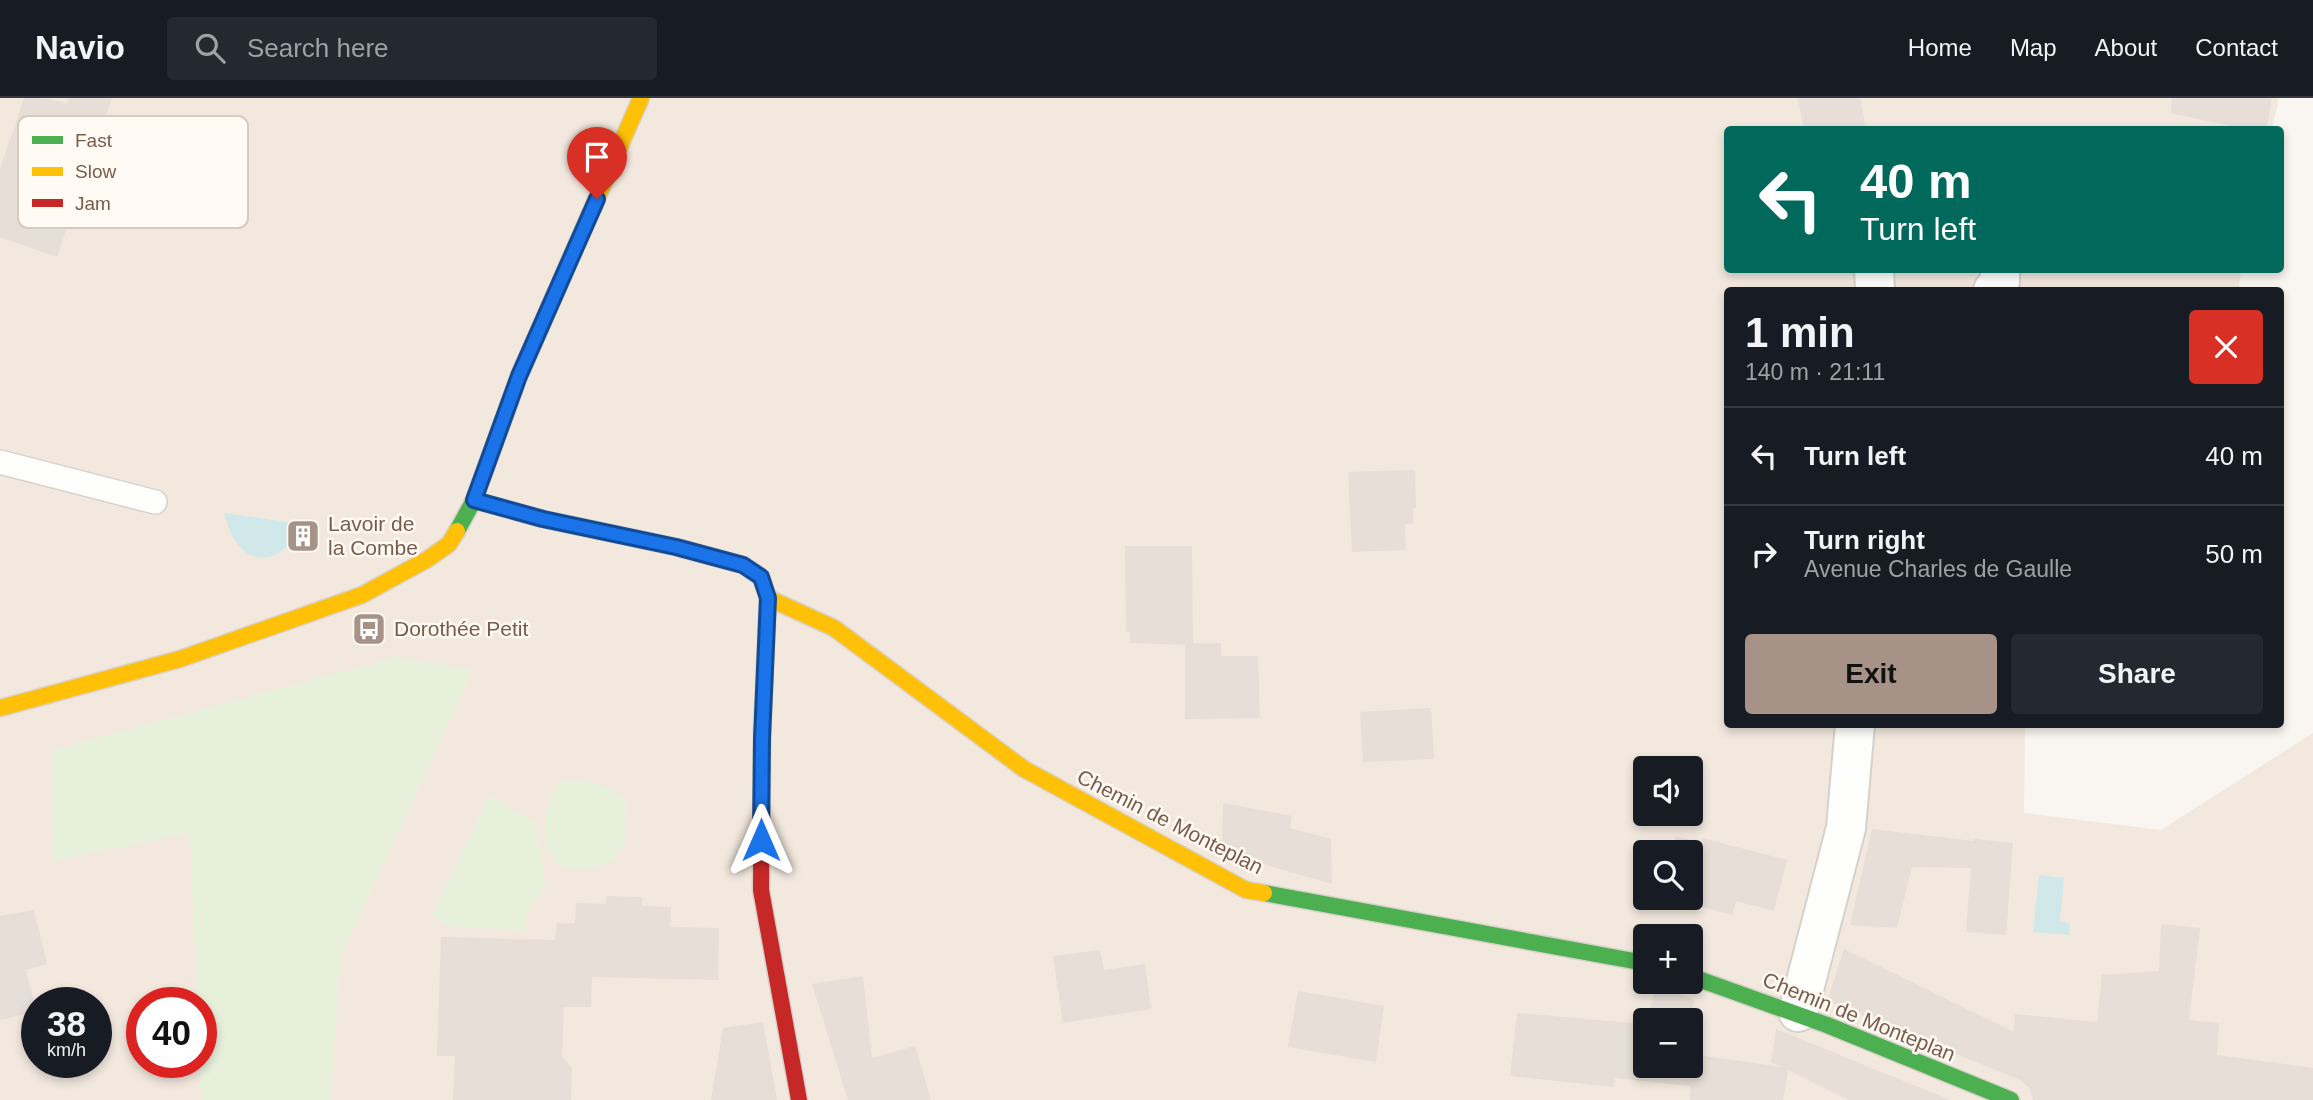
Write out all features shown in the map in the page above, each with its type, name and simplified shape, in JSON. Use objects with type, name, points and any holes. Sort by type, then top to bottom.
[{"type":"street","points":[[0,708],[180,659],[362,595],[428,559],[449,544],[474,500],[519,376],[641,98]]},
{"type":"street","points":[[474,500],[543,519],[676,547],[743,565],[761,577],[768,598],[762,739],[761,890],[799,1100]]},
{"type":"street","name":"Chemin de Monteplan","points":[[768,598],[834,628],[1024,769],[1246,890],[1633,961]]},
{"type":"street","points":[[1798,1012],[1846,828],[1855,728]]},
{"type":"street","name":"Chemin de Monteplan","points":[[1703,980],[1798,1012],[1867,1039],[1969,1085],[2011,1100]]},
{"type":"lane","points":[[0,462],[155,502]]},
{"type":"shaded area","points":[[0,98],[2279,98],[2273,126],[1724,126],[1724,273],[2241,273],[2239,287],[1724,287],[1724,728],[2025,728],[2024,813],[2161,830],[2313,733],[2313,1100],[0,1100]]},
{"type":"green space","points":[[396,657],[473,670],[340,958],[331,1100],[201,1100],[200,1078],[217,1078],[217,987],[196,987],[190,833],[53,861],[52,750]]},
{"type":"green space","points":[[563,781],[596,784],[626,799],[625,841],[620,853],[610,862],[578,870],[563,866],[553,857],[547,843],[545,827],[553,794]]},
{"type":"green space","points":[[495,796],[504,805],[535,822],[546,884],[528,910],[524,931],[449,926],[432,916],[487,800]]},
{"type":"water","points":[[224,513],[304,524],[281,551],[270,557],[258,558],[238,545]]},
{"type":"water","points":[[2039,875],[2064,878],[2060,921],[2070,923],[2069,935],[2033,932]]},
{"type":"building","points":[[24,98],[67,103],[69,98],[112,98],[106,116],[18,116],[18,228],[67,228],[57,257],[0,237],[0,169]]},
{"type":"building","points":[[1798,98],[1860,98],[1865,126],[1803,126]]},
{"type":"building","points":[[2172,98],[2272,98],[2267,126],[2231,126],[2171,113]]},
{"type":"building","points":[[1415,470],[1416,508],[1413,508],[1413,524],[1405,524],[1406,550],[1352,552],[1348,472]]},
{"type":"building","points":[[1125,546],[1192,546],[1193,643],[1221,643],[1221,656],[1258,656],[1260,718],[1185,719],[1185,645],[1130,643],[1130,632],[1126,632]]},
{"type":"building","points":[[1431,708],[1434,759],[1363,762],[1360,712]]},
{"type":"building","points":[[1223,803],[1292,816],[1290,828],[1331,839],[1332,884],[1222,852]]},
{"type":"building","points":[[1872,829],[2013,843],[2006,935],[1966,932],[1971,868],[1912,867],[1897,928],[1850,925]]},
{"type":"building","points":[[1702,838],[1787,860],[1774,911],[1736,901],[1732,915],[1703,907]]},
{"type":"building","points":[[607,896],[642,897],[642,906],[671,907],[670,927],[719,928],[718,980],[592,977],[591,1007],[564,1007],[562,1057],[572,1068],[571,1100],[453,1100],[455,1056],[437,1056],[441,937],[555,940],[557,923],[575,923],[576,903],[606,904]]},
{"type":"building","points":[[34,910],[47,964],[26,970],[30,987],[21,987],[21,1015],[0,1020],[0,916]]},
{"type":"building","points":[[2161,924],[2200,928],[2189,1020],[2219,1023],[2217,1055],[2313,1068],[2313,1100],[2033,1100],[2029,1088],[2020,1080],[1827,1001],[1844,949],[2014,1032],[2015,1014],[2097,1022],[2102,975],[2159,971]]},
{"type":"building","points":[[1100,950],[1104,970],[1145,964],[1151,1009],[1063,1023],[1053,956]]},
{"type":"building","points":[[863,976],[872,1058],[915,1046],[931,1100],[848,1100],[812,984]]},
{"type":"building","points":[[1298,991],[1384,1006],[1376,1062],[1288,1047]]},
{"type":"building","points":[[1653,994],[1681,994],[1694,1000],[1693,1008],[1651,1008]]},
{"type":"building","points":[[1517,1013],[1633,1023],[1633,1078],[1703,1078],[1703,1056],[1781,1067],[1771,1062],[1776,1029],[1950,1100],[1848,1100],[1788,1070],[1783,1100],[1690,1100],[1690,1086],[1615,1078],[1614,1087],[1510,1076]]},
{"type":"building","points":[[763,1022],[777,1100],[711,1100],[723,1028]]},
{"type":"traffic: fast","points":[[457,531],[474,500],[519,376],[579,239]]},
{"type":"traffic: fast","points":[[474,500],[543,519],[676,547],[743,565],[761,577],[768,598],[762,731]]},
{"type":"traffic: fast","points":[[1264,893],[1633,961]]},
{"type":"traffic: fast","points":[[1703,981],[1827,1025],[2011,1100]]},
{"type":"traffic: slow","points":[[579,239],[641,98]]},
{"type":"traffic: slow","points":[[0,708],[180,659],[362,595],[428,559],[449,544],[457,531]]},
{"type":"traffic: slow","points":[[768,598],[834,628],[1024,769],[1246,890],[1264,893]]},
{"type":"traffic: jam","points":[[762,731],[761,890],[799,1100]]},
{"type":"place","name":"Lavoir de la Combe","points":[[303,536]]},
{"type":"place","name":"Dorothée Petit","points":[[369,629]]},
{"type":"route","points":[[597,199],[519,376],[474,500],[543,519],[676,547],[743,565],[761,577],[768,598],[761,840]]}]
